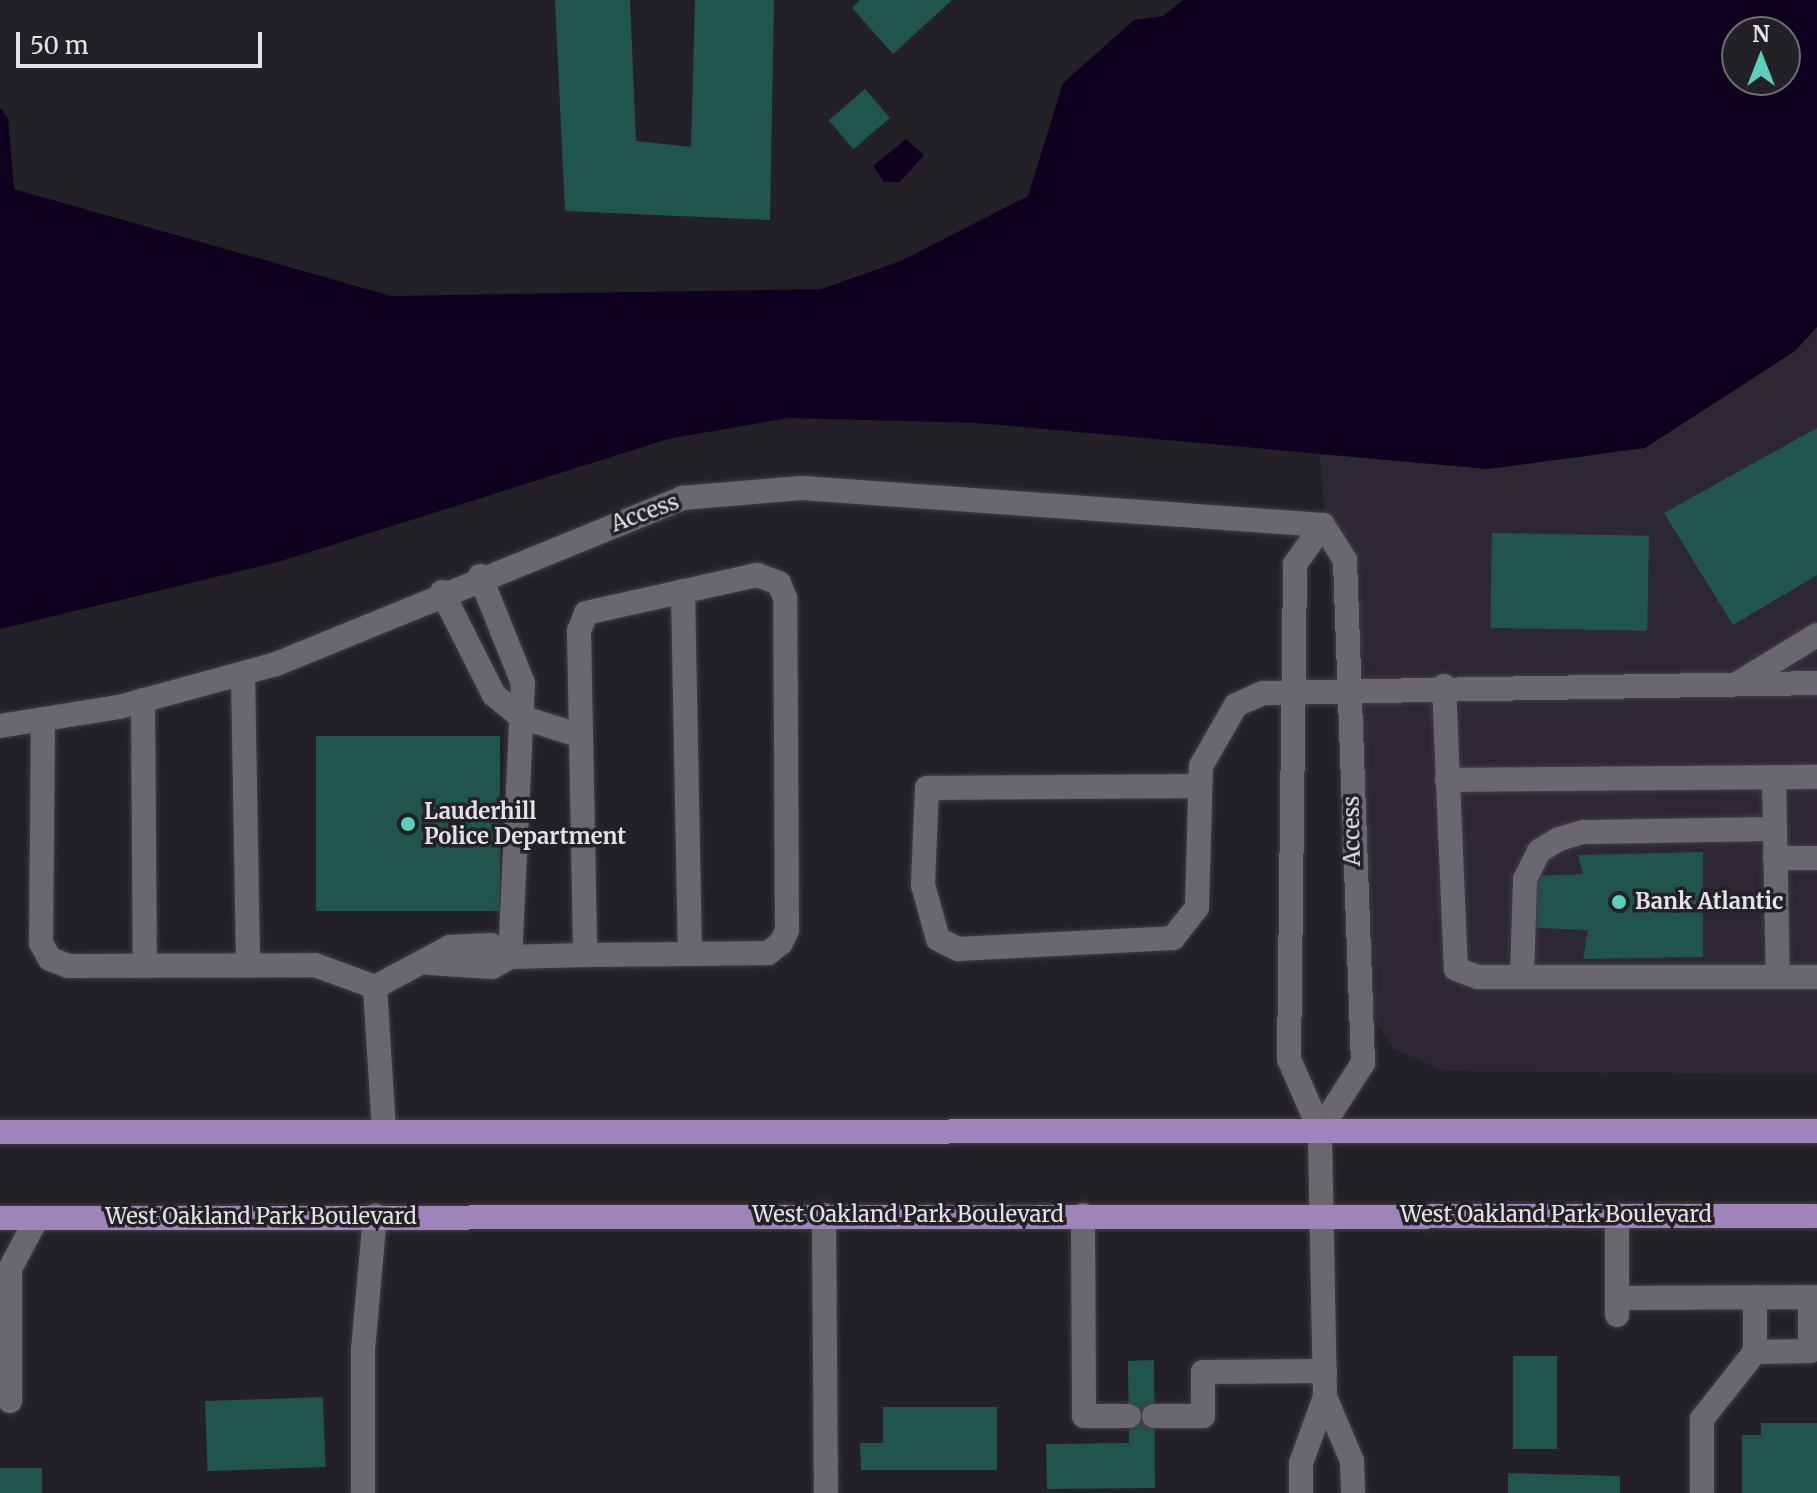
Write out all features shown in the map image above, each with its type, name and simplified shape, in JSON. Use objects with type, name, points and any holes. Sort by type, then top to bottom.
[{"type":"main road","points":[[0,1132],[1817,1131]]},
{"type":"main road","name":"West Oakland Park Boulevard","points":[[0,1218],[1817,1216]]},
{"type":"street","name":"Access","points":[[0,726],[143,700],[243,674],[480,576],[682,498],[802,488],[1323,525],[1345,560],[1363,1063],[1320,1130]]},
{"type":"street","points":[[1301,1493],[1301,1463],[1325,1397],[1325,1371],[1320,1130],[1289,1059],[1295,564],[1323,525]]},
{"type":"street","points":[[43,719],[41,943],[50,959],[68,966],[315,965],[375,987],[429,963],[450,947],[491,945],[510,957],[768,953],[787,930],[785,598],[779,583],[757,575],[586,613],[579,631],[585,955]]},
{"type":"street","points":[[480,576],[523,683],[510,957]]},
{"type":"street","points":[[683,591],[690,954]]},
{"type":"street","points":[[442,592],[494,695],[521,717],[581,736]]},
{"type":"street","points":[[1740,682],[1817,635]]},
{"type":"street","points":[[243,674],[248,965]]},
{"type":"street","points":[[1199,786],[927,788],[928,916],[938,939],[972,949],[1173,938],[1197,907],[1199,786],[1218,727],[1236,705],[1294,689],[1817,683]]},
{"type":"street","points":[[1444,686],[1451,954],[1456,969],[1478,977],[1817,977]]},
{"type":"street","points":[[143,700],[145,965]]},
{"type":"street","points":[[1774,777],[1778,977]]},
{"type":"street","points":[[1447,780],[1817,777]]},
{"type":"street","points":[[1522,977],[1525,879],[1539,851],[1559,839],[1584,832],[1775,829]]},
{"type":"street","points":[[1775,858],[1817,858]]},
{"type":"street","points":[[375,987],[384,1132]]},
{"type":"street","points":[[824,1215],[826,1493]]},
{"type":"street","points":[[1083,1215],[1084,1416],[1129,1416]]},
{"type":"street","points":[[1617,1215],[1617,1306],[1755,1297],[1813,1297],[1810,1351],[1755,1352]]},
{"type":"street","points":[[363,1493],[363,1350],[375,1216]]},
{"type":"street","points":[[10,1401],[10,1269],[37,1218]]},
{"type":"street","points":[[1702,1493],[1702,1419],[1755,1352],[1755,1297]]},
{"type":"street","points":[[1154,1416],[1203,1416],[1203,1372],[1325,1371]]},
{"type":"street","points":[[1325,1397],[1352,1461],[1353,1493]]},
{"type":"shaded area","points":[[1183,0],[1817,0],[1817,327],[1795,351],[1645,448],[1488,469],[977,423],[789,418],[668,439],[278,562],[0,629],[0,108],[8,118],[14,189],[391,296],[821,289],[901,261],[1028,196],[1063,83],[1134,20],[1163,16]]},
{"type":"shaded area","points":[[906,139],[924,155],[900,182],[884,182],[873,166]]},
{"type":"shaded area","points":[[1817,327],[1817,1074],[1445,1071],[1393,1049],[1367,1008],[1320,454],[1488,469],[1795,351]]},
{"type":"building","points":[[555,0],[630,0],[636,141],[691,147],[695,0],[774,0],[770,220],[565,211]]},
{"type":"building","points":[[860,0],[952,0],[893,54],[852,8]]},
{"type":"building","points":[[865,89],[890,118],[854,149],[829,120]]},
{"type":"building","points":[[1817,428],[1817,575],[1733,625],[1664,513]]},
{"type":"building","points":[[1492,533],[1649,536],[1647,631],[1490,628]]},
{"type":"building","name":"Lauderhill Police Department","points":[[316,736],[500,736],[500,911],[316,911]]},
{"type":"building","name":"Bank Atlantic","points":[[1703,852],[1703,957],[1583,959],[1588,930],[1536,928],[1533,876],[1583,874],[1578,855]]},
{"type":"building","points":[[1513,1356],[1557,1356],[1557,1449],[1513,1449]]},
{"type":"building","points":[[1154,1360],[1155,1488],[1047,1489],[1046,1444],[1129,1443],[1128,1361]]},
{"type":"building","points":[[323,1397],[325,1467],[208,1471],[205,1401]]},
{"type":"building","points":[[883,1407],[997,1407],[997,1470],[861,1470],[860,1443],[883,1443]]},
{"type":"building","points":[[1761,1423],[1817,1423],[1817,1493],[1742,1493],[1742,1435],[1761,1435]]},
{"type":"building","points":[[0,1468],[42,1468],[42,1493],[0,1493]]},
{"type":"building","points":[[1508,1473],[1620,1476],[1620,1493],[1508,1493]]},
{"type":"place","name":"Lauderhill Police Department","points":[[408,824]]},
{"type":"place","name":"Bank Atlantic","points":[[1619,902]]}]
